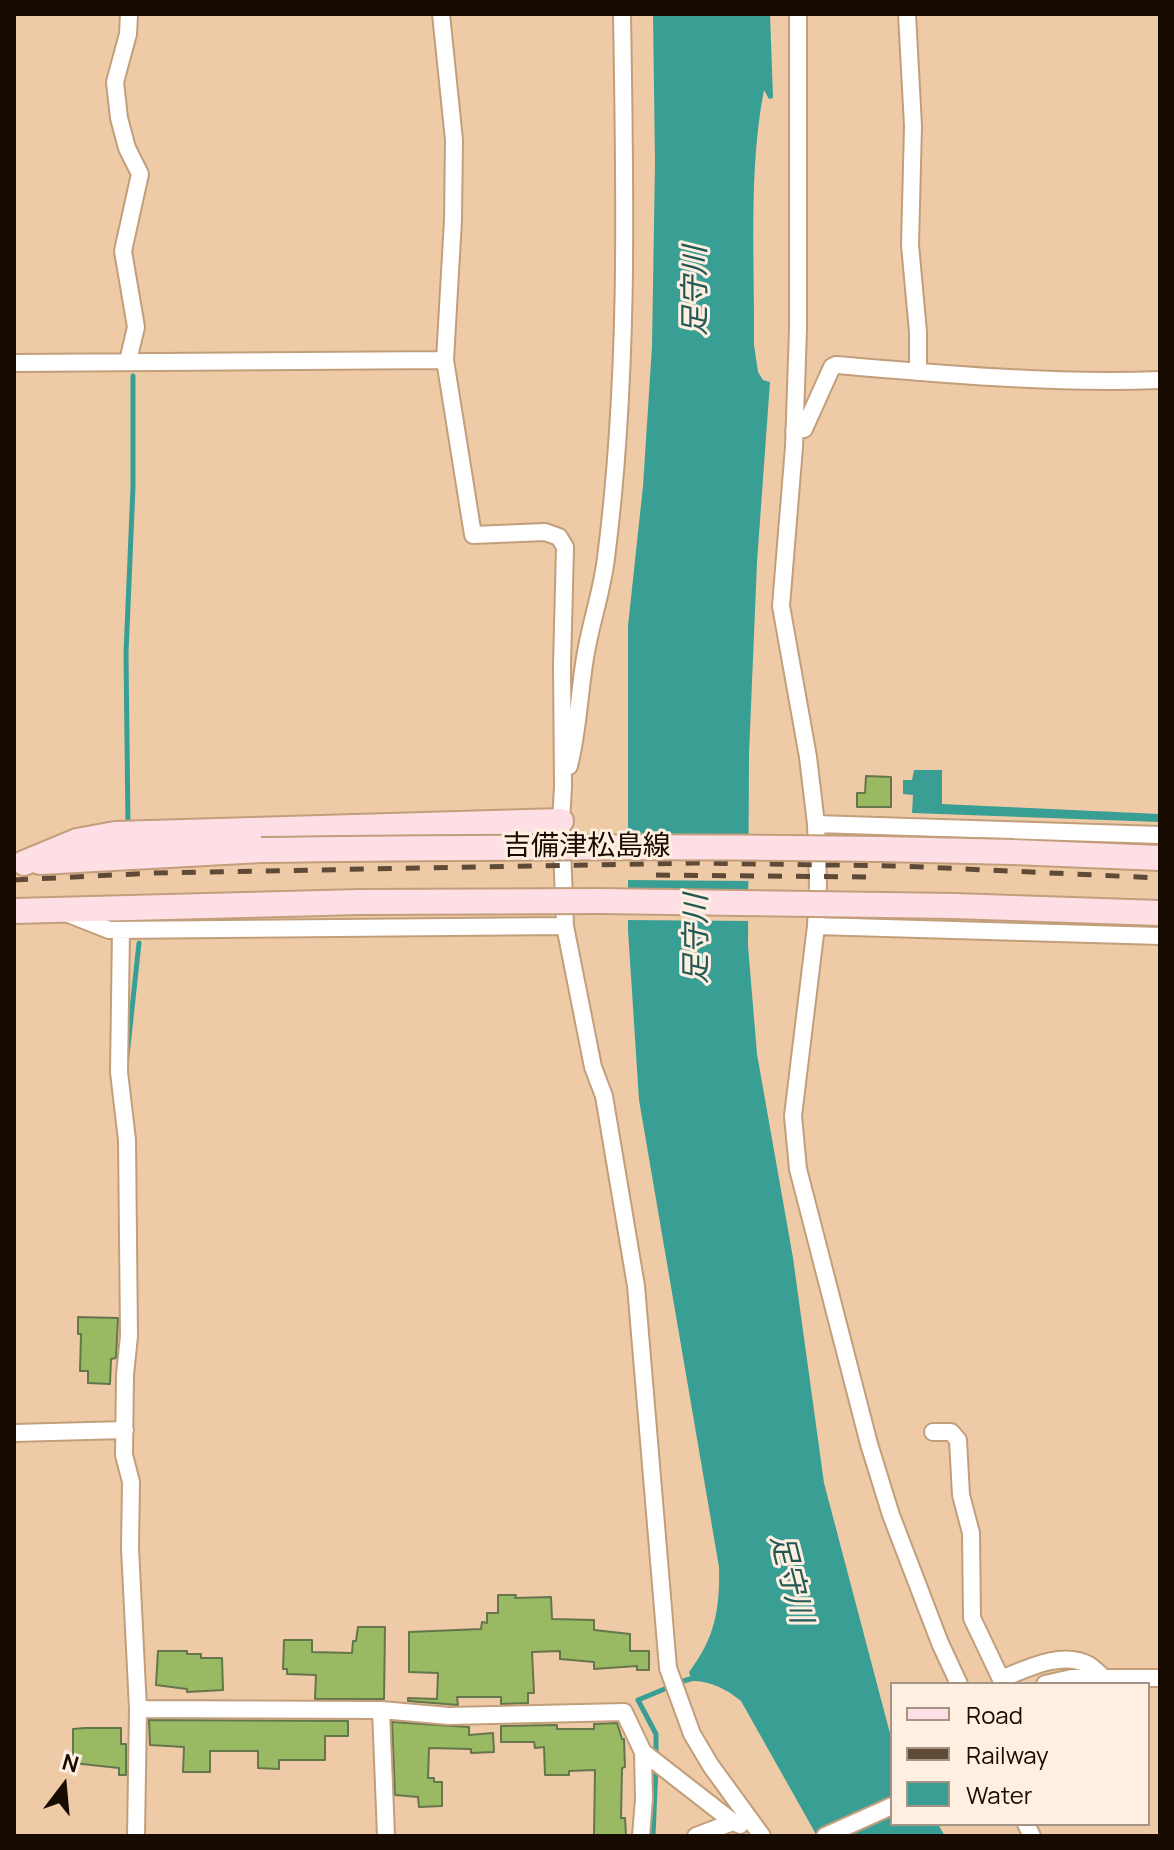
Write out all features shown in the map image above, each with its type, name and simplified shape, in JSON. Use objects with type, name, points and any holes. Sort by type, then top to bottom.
[{"type":"main road","points":[[19,863],[77,841],[115,834],[561,821]]},
{"type":"main road","name":"吉備津松島線","points":[[19,863],[261,850],[810,846],[1160,858]]},
{"type":"main road","name":"吉備津松島線","points":[[14,911],[360,902],[600,901],[954,906],[1160,913]]},
{"type":"street","points":[[128,361],[136,327],[123,251],[140,174],[127,148],[119,118],[115,82],[128,34],[129,14]]},
{"type":"street","points":[[441,14],[454,140],[445,360],[473,535],[545,532],[559,537],[565,547],[561,821],[565,926],[593,1067],[604,1096],[634,1272],[668,1668],[692,1734],[759,1833]]},
{"type":"street","points":[[563,787],[574,748],[585,659],[602,583],[617,447],[624,184],[622,14]]},
{"type":"street","points":[[798,14],[800,208],[794,431],[781,606],[808,757],[816,824],[816,926],[793,1116],[798,1169],[869,1444],[891,1515],[958,1682]]},
{"type":"street","points":[[907,14],[913,126],[911,254],[918,372]]},
{"type":"street","points":[[14,363],[445,360]]},
{"type":"street","points":[[794,431],[804,429],[832,367],[836,365],[1010,379],[1160,380]]},
{"type":"street","points":[[816,824],[1160,835]]},
{"type":"street","points":[[56,909],[109,930],[565,926]]},
{"type":"street","points":[[816,926],[1160,936]]},
{"type":"street","points":[[121,930],[119,1072],[127,1140],[129,1321],[124,1455],[131,1482],[130,1548],[141,1709],[136,1836]]},
{"type":"street","points":[[14,1433],[125,1430]]},
{"type":"street","points":[[933,1432],[951,1432],[958,1440],[959,1482],[971,1533],[972,1618],[1001,1679],[1045,1662],[1070,1661],[1088,1664],[1104,1678]]},
{"type":"street","points":[[1054,1682],[1072,1678],[1160,1678]]},
{"type":"street","points":[[141,1709],[381,1710],[449,1716],[624,1712],[651,1759],[733,1822],[759,1833]]},
{"type":"street","points":[[381,1710],[386,1836]]},
{"type":"street","points":[[641,1836],[651,1759]]},
{"type":"street","points":[[825,1836],[890,1807]]},
{"type":"street","points":[[696,1836],[733,1822]]},
{"type":"water","name":"足守川","points":[[653,14],[770,14],[773,98],[769,99],[764,90],[756,153],[753,217],[754,345],[758,372],[763,380],[770,382],[757,562],[749,754],[748,946],[757,1054],[793,1258],[824,1483],[890,1733],[890,1826],[939,1826],[945,1836],[817,1836],[741,1701],[718,1686],[692,1681],[689,1672],[705,1647],[714,1622],[719,1567],[639,1100],[628,930],[628,626],[643,486],[652,346],[655,163]]},
{"type":"water","points":[[914,770],[942,770],[942,804],[1159,814],[1160,822],[912,813],[913,795],[903,794],[903,780],[912,780]]},
{"type":"pier","points":[[624,858],[752,859],[752,881],[624,880]]},
{"type":"pier","points":[[624,891],[752,893],[752,921],[624,920]]},
{"type":"building","points":[[866,776],[891,777],[891,807],[857,807],[857,793],[865,793]]},
{"type":"building","points":[[78,1317],[118,1318],[116,1358],[111,1359],[110,1384],[88,1383],[88,1371],[80,1371]]},
{"type":"building","points":[[498,1595],[551,1597],[552,1619],[594,1620],[594,1630],[630,1634],[630,1651],[649,1651],[649,1670],[637,1670],[637,1666],[594,1669],[594,1662],[560,1659],[560,1651],[532,1652],[534,1693],[528,1693],[528,1703],[501,1704],[501,1697],[457,1697],[458,1705],[408,1701],[408,1698],[437,1699],[438,1673],[409,1672],[409,1632],[481,1629],[482,1622],[487,1623],[487,1613],[498,1613]]},
{"type":"building","points":[[358,1627],[385,1627],[384,1699],[315,1699],[316,1675],[287,1674],[287,1669],[283,1669],[284,1640],[312,1640],[312,1652],[352,1653]]},
{"type":"building","points":[[158,1651],[187,1651],[187,1654],[201,1654],[201,1658],[222,1658],[223,1690],[187,1692],[187,1689],[156,1685]]},
{"type":"building","points":[[149,1720],[348,1721],[348,1736],[325,1736],[325,1760],[279,1760],[279,1769],[258,1768],[258,1751],[210,1751],[210,1772],[183,1772],[184,1747],[150,1745]]},
{"type":"building","points":[[392,1722],[469,1727],[469,1735],[493,1733],[494,1752],[471,1753],[471,1749],[429,1748],[428,1778],[442,1782],[442,1806],[419,1807],[418,1797],[395,1795]]},
{"type":"building","points":[[617,1723],[624,1739],[621,1818],[625,1818],[626,1836],[594,1836],[595,1770],[545,1775],[544,1747],[535,1748],[534,1742],[501,1742],[501,1726],[557,1725],[557,1729],[594,1729],[594,1724]]},
{"type":"building","points":[[121,1728],[121,1744],[126,1744],[126,1775],[119,1775],[119,1768],[73,1763],[73,1729]]},
{"type":"waterway","points":[[128,827],[126,653],[133,487],[133,376]]},
{"type":"waterway","points":[[126,1065],[139,943]]},
{"type":"waterway","points":[[680,1682],[697,1677]]},
{"type":"waterway","points":[[656,1755],[656,1734],[638,1700],[667,1688]]},
{"type":"waterway","points":[[653,1836],[656,1765]]},
{"type":"railway","points":[[14,880],[154,873],[693,863],[901,866],[1160,878]]},
{"type":"railway","points":[[656,875],[872,877]]}]
